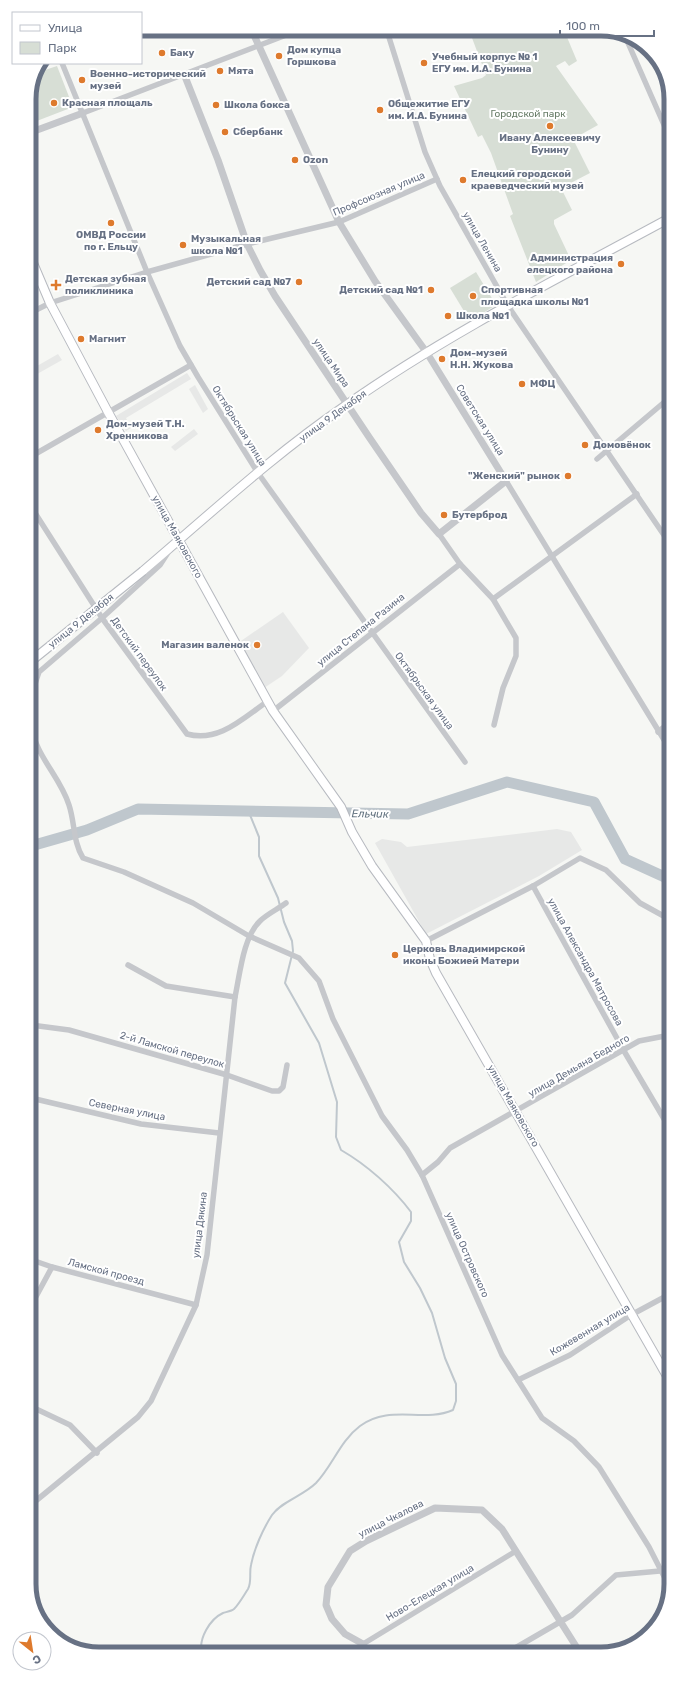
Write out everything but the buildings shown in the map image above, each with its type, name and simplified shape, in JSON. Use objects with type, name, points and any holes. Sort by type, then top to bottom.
[{"type":"main road","name":"улица 9 Декабря","points":[[36,657],[177,543],[258,473],[320,423],[347,404],[427,353],[508,306],[664,220]]},
{"type":"main road","name":"улица Маяковского","points":[[36,270],[50,303],[177,543],[273,711],[341,807],[352,832],[372,866],[426,941],[430,959],[436,973],[517,1112],[664,1373]]},
{"type":"street","name":"Советская улица","points":[[254,36],[339,222],[375,281],[427,353],[664,741]]},
{"type":"street","points":[[36,130],[284,36]]},
{"type":"street","name":"улица Ленина","points":[[389,36],[425,152],[436,179],[508,306],[607,449],[664,535]]},
{"type":"street","points":[[628,42],[664,125]]},
{"type":"street","name":"Октябрьская улица","points":[[62,64],[147,272],[180,346],[258,473],[371,633],[465,762]]},
{"type":"street","name":"улица Мира","points":[[184,74],[218,160],[247,244],[275,296],[421,513],[439,534],[460,564],[493,599],[516,638],[516,656],[503,688],[494,725]]},
{"type":"street","name":"Профсоюзная улица","points":[[36,310],[50,303],[147,272],[247,244],[339,222],[436,179]]},
{"type":"street","points":[[36,454],[191,365]]},
{"type":"street","points":[[597,458],[664,402]]},
{"type":"street","points":[[439,534],[506,481]]},
{"type":"street","points":[[493,599],[637,494]]},
{"type":"street","name":"Детский переулок","points":[[36,514],[102,618],[187,734],[196,737],[220,734],[268,701]]},
{"type":"street","points":[[36,680],[39,672],[102,618],[160,565],[177,543]]},
{"type":"street","name":"улица Степана Разина","points":[[273,711],[460,564]]},
{"type":"street","points":[[658,732],[664,727]]},
{"type":"street","name":"улица Островского","points":[[36,744],[40,754],[61,786],[68,802],[75,827],[76,840],[83,858],[124,872],[193,902],[249,936],[299,958],[319,981],[333,1019],[382,1116],[407,1150],[422,1175],[502,1355],[542,1418],[574,1441],[599,1467],[649,1547],[664,1578]]},
{"type":"street","points":[[426,941],[533,886],[580,858],[606,870],[640,903],[664,915]]},
{"type":"street","name":"улица Александра Матросова","points":[[533,886],[624,1051],[664,1119]]},
{"type":"street","name":"улица Дякина","points":[[36,1501],[97,1453],[138,1418],[151,1400],[196,1305],[207,1255],[219,1133],[235,997],[249,936],[260,921],[286,903]]},
{"type":"street","points":[[128,965],[166,986],[235,997]]},
{"type":"street","name":"2-й Ламской переулок","points":[[36,1026],[69,1030],[227,1075],[272,1091],[279,1091],[283,1087],[287,1065]]},
{"type":"street","name":"улица Демьяна Бедного","points":[[422,1175],[438,1162],[450,1148],[517,1112],[639,1041],[664,1036]]},
{"type":"street","name":"Северная улица","points":[[36,1099],[141,1124],[219,1133]]},
{"type":"street","points":[[36,1261],[52,1267]]},
{"type":"street","name":"Ламской проезд","points":[[36,1297],[52,1267],[196,1305]]},
{"type":"street","name":"Кожевенная улица","points":[[518,1380],[570,1355],[631,1315],[664,1297]]},
{"type":"street","points":[[36,1409],[70,1425],[97,1453]]},
{"type":"street","name":"улица Чкалова","points":[[363,1644],[345,1634],[332,1619],[326,1605],[328,1587],[342,1562],[350,1552],[366,1541],[435,1508],[482,1510],[502,1529],[577,1647]]},
{"type":"street","name":"Ново-Елецкая улица","points":[[363,1644],[516,1551]]},
{"type":"street","points":[[517,1647],[572,1615],[616,1575],[660,1571]]},
{"type":"shaded area","points":[[58,354],[62,360],[36,375],[36,367]]},
{"type":"shaded area","points":[[187,373],[191,379],[126,418],[131,428],[126,431],[116,416]]},
{"type":"shaded area","points":[[195,385],[208,409],[203,413],[189,389]]},
{"type":"shaded area","points":[[194,429],[198,434],[175,451],[171,447]]},
{"type":"shaded area","points":[[283,612],[309,648],[282,676],[264,688],[238,643]]},
{"type":"shaded area","points":[[557,829],[571,832],[582,850],[539,876],[426,934],[375,843],[382,839],[401,842],[407,847]]},
{"type":"green space","name":"Городской парк","points":[[471,36],[567,36],[577,61],[569,66],[565,61],[556,66],[598,125],[573,139],[590,173],[561,188],[572,210],[554,220],[554,224],[571,260],[536,282],[510,216],[513,214],[491,153],[482,135],[478,137],[454,86],[482,78],[486,75]]},
{"type":"green space","points":[[57,66],[73,107],[36,121],[36,95],[42,71]]},
{"type":"green space","name":"Спортивная площадка школы №1","points":[[476,272],[496,305],[470,321],[450,288]]},
{"type":"waterway","name":"Ельчик","points":[[36,845],[87,830],[138,809],[408,814],[507,782],[594,802],[625,859],[664,877]]},
{"type":"waterway","points":[[201,1647],[203,1636],[214,1620],[223,1613],[234,1609],[248,1589],[250,1583],[250,1568],[254,1552],[272,1515],[281,1506],[305,1492],[316,1483],[353,1432],[371,1420],[383,1416],[442,1414],[453,1410],[456,1401],[456,1384],[445,1358],[432,1313],[420,1288],[404,1262],[399,1242],[411,1221],[411,1212],[396,1194],[379,1178],[341,1150],[336,1137],[337,1102],[319,1043],[285,983],[293,951],[292,941],[284,922],[278,898],[259,856],[259,837],[248,810]]},
{"type":"place","name":"Баку","points":[[162,53]]},
{"type":"place","name":"Дом купца Горшкова","points":[[279,56]]},
{"type":"place","name":"Учебный корпус № 1 ЕГУ им. И.А. Бунина","points":[[424,63]]},
{"type":"place","name":"Мята","points":[[220,71]]},
{"type":"place","name":"Военно-исторический музей","points":[[82,80]]},
{"type":"place","name":"Красная площаль","points":[[54,103]]},
{"type":"place","name":"Школа бокса","points":[[216,105]]},
{"type":"place","name":"Общежитие ЕГУ им. И.А. Бунина","points":[[380,110]]},
{"type":"place","name":"Ивану Алексеевичу Бунину","points":[[550,126]]},
{"type":"place","name":"Сбербанк","points":[[225,132]]},
{"type":"place","name":"Ozon","points":[[295,160]]},
{"type":"place","name":"Елецкий городской краеведческий музей","points":[[463,180]]},
{"type":"place","name":"ОМВД России по г. Ельцу","points":[[111,223]]},
{"type":"place","name":"Музыкальная школа №1","points":[[183,245]]},
{"type":"place","name":"Администрация елецкого района","points":[[621,264]]},
{"type":"place","name":"Детский сад №7","points":[[299,282]]},
{"type":"place","name":"Детская зубная поликлиника","points":[[56,285]]},
{"type":"place","name":"Детский сад №1","points":[[431,290]]},
{"type":"place","name":"Спортивная площадка школы №1","points":[[473,296]]},
{"type":"place","name":"Школа №1","points":[[448,316]]},
{"type":"place","name":"Магнит","points":[[81,339]]},
{"type":"place","name":"Дом-музей Н.Н. Жукова","points":[[442,359]]},
{"type":"place","name":"МФЦ","points":[[522,384]]},
{"type":"place","name":"Дом-музей Т.Н. Хренникова","points":[[98,430]]},
{"type":"place","name":"Домовёнок","points":[[585,445]]},
{"type":"place","name":"\"Женский\" рынок","points":[[568,476]]},
{"type":"place","name":"Бутерброд","points":[[444,515]]},
{"type":"place","name":"Магазин валенок","points":[[257,645]]},
{"type":"place","name":"Церковь Владимирской иконы Божией Матери","points":[[395,955]]}]
